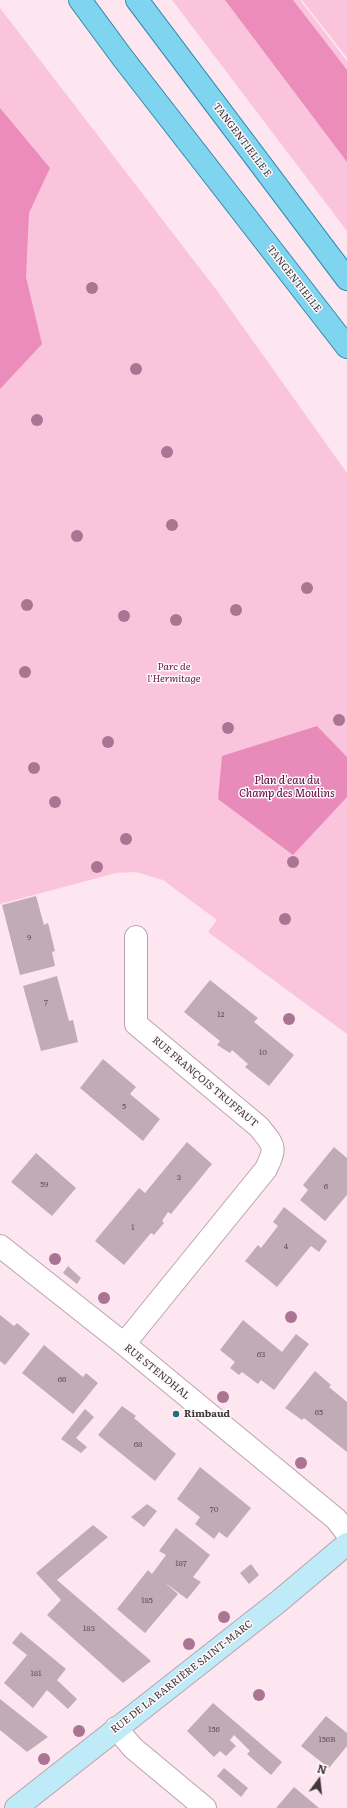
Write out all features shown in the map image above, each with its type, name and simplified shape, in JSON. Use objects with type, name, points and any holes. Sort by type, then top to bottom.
[{"type":"main road","name":"TANGENTIELLE","points":[[80,0],[347,347]]},
{"type":"main road","name":"TANGENTIELLE E","points":[[137,0],[347,279]]},
{"type":"main road","name":"RUE DE LA BARRIÈRE SAINT-MARC","points":[[16,1808],[278,1602],[347,1544]]},
{"type":"street","name":"RUE FRANÇOIS TRUFFAUT","points":[[124,1344],[266,1169],[273,1154],[272,1143],[259,1127],[136,1024],[136,937]]},
{"type":"street","name":"RUE STENDHAL","points":[[0,1246],[124,1344],[336,1519],[347,1533]]},
{"type":"street","points":[[116,1728],[133,1748],[205,1808]]},
{"type":"green space","points":[[172,0],[300,0],[347,61],[347,231]]},
{"type":"green space","points":[[302,0],[347,0],[347,58]]},
{"type":"green space","name":"Parc de l'Hermitage","points":[[0,8],[218,292],[347,473],[347,1034],[208,932],[217,920],[163,880],[136,872],[116,873],[0,904]]},
{"type":"shaded area","points":[[225,0],[293,0],[347,70],[347,162]]},
{"type":"shaded area","points":[[0,108],[50,168],[29,213],[26,277],[42,344],[0,389]]},
{"type":"water","name":"Plan d'eau du Champ des Moulins","points":[[317,726],[347,757],[347,797],[293,855],[218,799],[222,756]]},
{"type":"building","points":[[36,896],[44,925],[48,923],[55,951],[52,952],[55,966],[20,975],[2,905]]},
{"type":"building","points":[[57,976],[69,1021],[73,1020],[78,1042],[41,1051],[23,986]]},
{"type":"building","points":[[210,980],[258,1018],[254,1022],[294,1055],[269,1086],[245,1067],[248,1064],[232,1050],[230,1053],[217,1045],[220,1041],[184,1012]]},
{"type":"building","points":[[103,1059],[136,1087],[130,1094],[160,1119],[143,1141],[80,1088]]},
{"type":"building","points":[[187,1142],[212,1164],[171,1214],[168,1212],[162,1221],[164,1223],[154,1235],[151,1233],[124,1265],[95,1241],[139,1188],[145,1193]]},
{"type":"building","points":[[334,1147],[347,1158],[347,1195],[325,1221],[300,1200],[308,1190],[303,1185]]},
{"type":"building","points":[[36,1153],[76,1188],[52,1216],[11,1182]]},
{"type":"building","points":[[284,1207],[327,1241],[319,1252],[311,1246],[277,1287],[245,1261],[258,1245],[261,1248],[278,1226],[273,1222]]},
{"type":"building","points":[[68,1266],[81,1278],[77,1284],[63,1273]]},
{"type":"building","points":[[0,1315],[14,1326],[17,1323],[30,1334],[5,1365],[0,1361]]},
{"type":"building","points":[[243,1320],[282,1352],[296,1334],[309,1344],[274,1390],[261,1380],[258,1384],[242,1372],[239,1375],[230,1368],[235,1362],[220,1350]]},
{"type":"building","points":[[44,1345],[83,1377],[86,1373],[98,1383],[73,1414],[22,1373]]},
{"type":"building","points":[[315,1371],[331,1385],[329,1387],[347,1402],[347,1452],[304,1418],[302,1420],[285,1408]]},
{"type":"building","points":[[122,1406],[136,1416],[134,1418],[176,1454],[155,1481],[98,1435]]},
{"type":"building","points":[[85,1409],[94,1417],[76,1438],[87,1447],[81,1453],[61,1439]]},
{"type":"building","points":[[200,1467],[251,1508],[227,1538],[219,1532],[214,1539],[195,1524],[200,1517],[177,1499]]},
{"type":"building","points":[[147,1504],[157,1511],[144,1527],[131,1517]]},
{"type":"building","points":[[93,1525],[108,1537],[57,1580],[151,1661],[123,1683],[47,1615],[61,1600],[36,1573]]},
{"type":"building","points":[[176,1528],[210,1555],[193,1577],[201,1582],[187,1599],[164,1582],[178,1594],[145,1633],[117,1609],[148,1570],[152,1574],[166,1555],[159,1551]]},
{"type":"building","points":[[251,1564],[259,1575],[249,1584],[240,1573]]},
{"type":"building","points":[[21,1632],[66,1669],[57,1680],[77,1699],[68,1709],[47,1690],[33,1708],[4,1683],[27,1655],[12,1643]]},
{"type":"building","points":[[0,1699],[48,1737],[27,1752],[0,1730]]},
{"type":"building","points":[[213,1703],[282,1762],[271,1775],[247,1754],[250,1751],[234,1735],[230,1740],[236,1746],[226,1756],[220,1751],[214,1757],[187,1731]]},
{"type":"building","points":[[326,1716],[347,1733],[347,1746],[329,1768],[301,1746]]},
{"type":"building","points":[[224,1768],[248,1788],[241,1797],[217,1776]]},
{"type":"building","points":[[294,1787],[319,1808],[276,1808]]},
{"type":"place","name":"Rimbaud","points":[[176,1414]]}]
